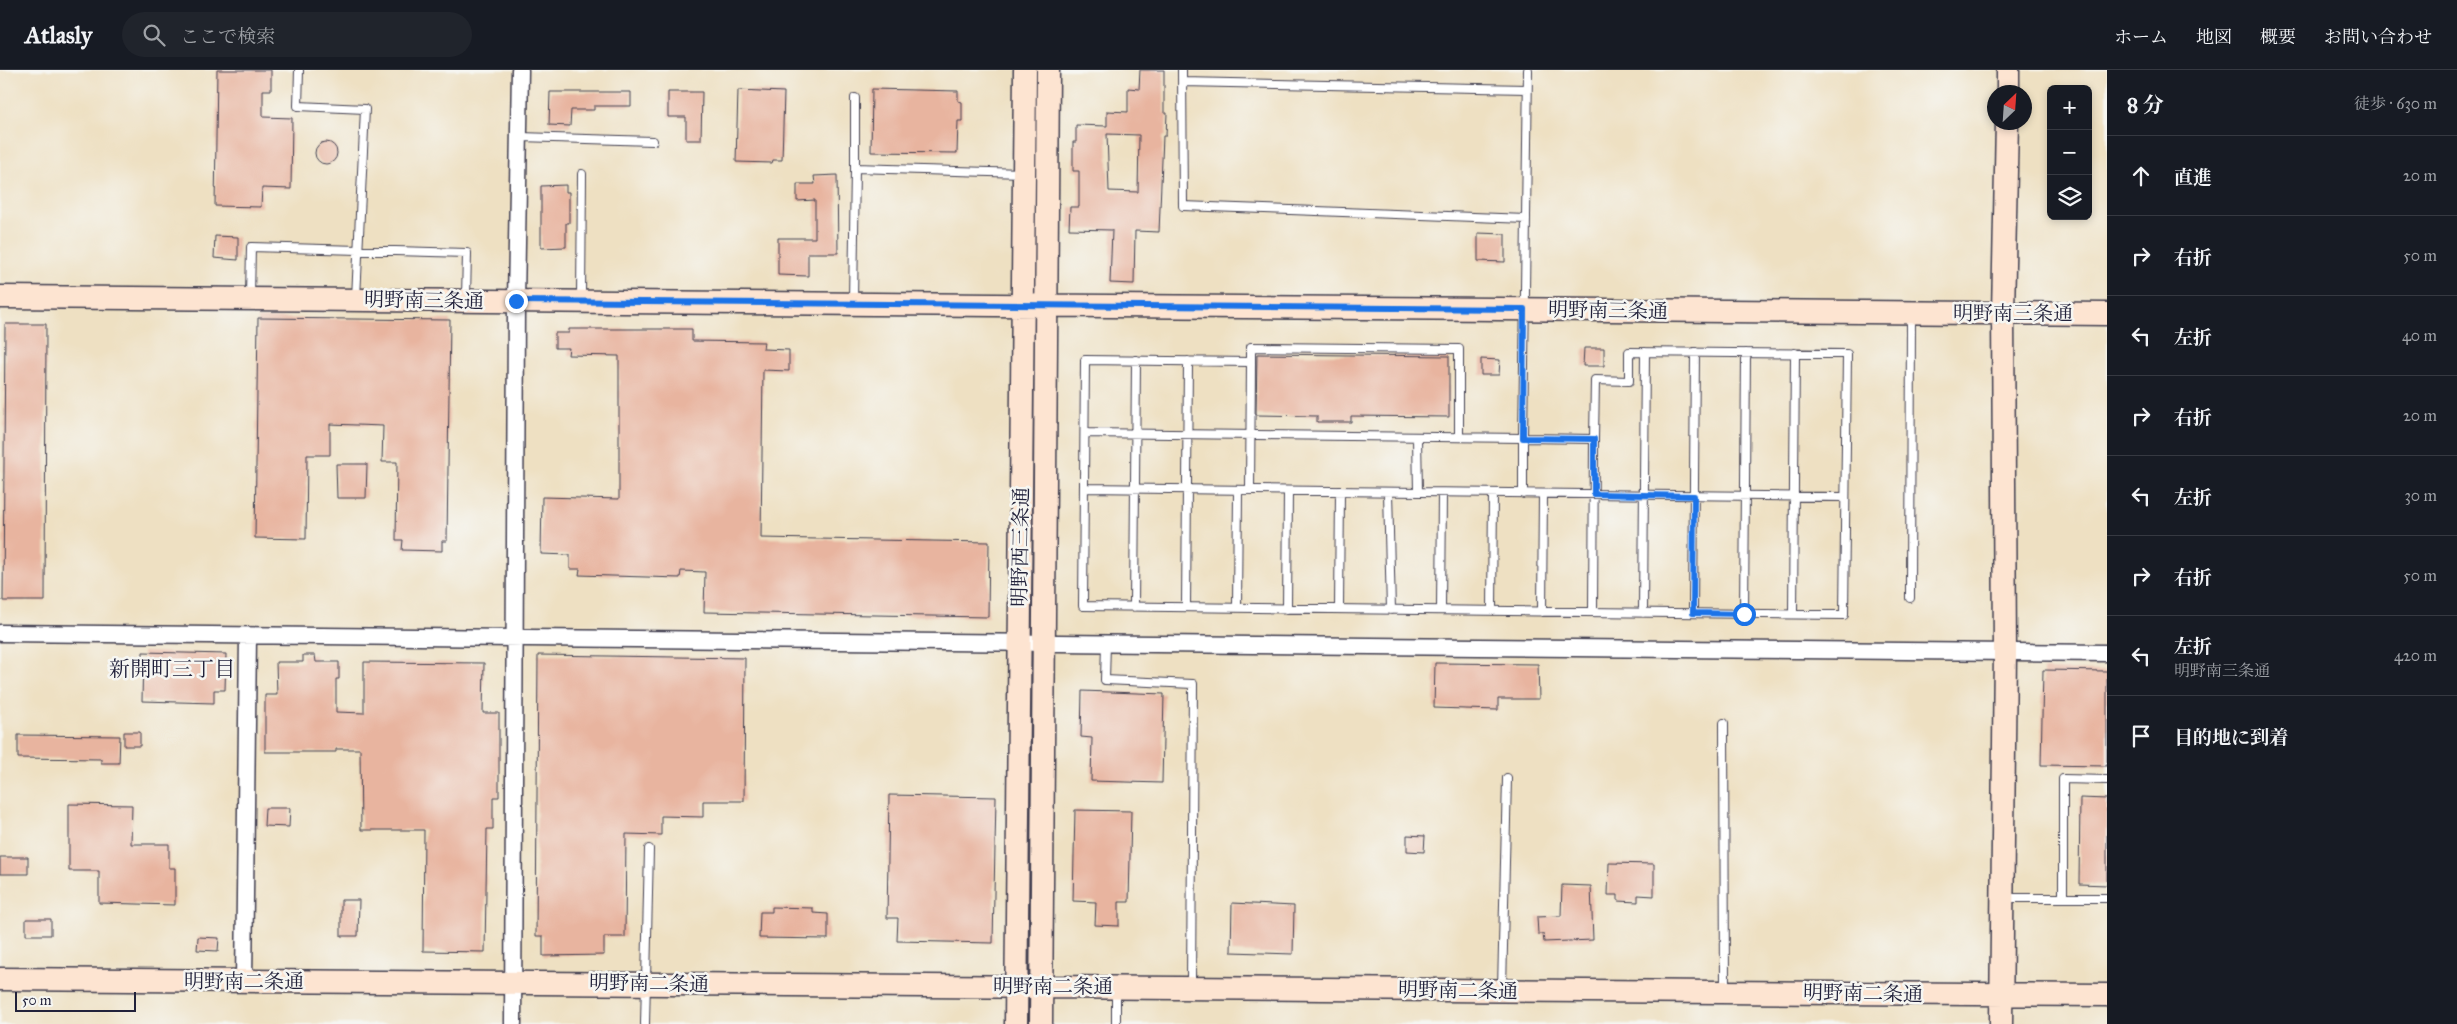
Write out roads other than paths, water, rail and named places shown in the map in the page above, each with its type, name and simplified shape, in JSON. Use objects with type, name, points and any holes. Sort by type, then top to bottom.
[{"type":"street","points":[[513,1024],[516,301],[520,70]]},
{"type":"street","name":"明野西三条通","points":[[1025,70],[1025,173],[1035,305],[1043,643],[1041,1024]]},
{"type":"street","name":"明野西三条通","points":[[1016,1024],[1019,642],[1048,70]]},
{"type":"street","points":[[2008,70],[2008,85]]},
{"type":"street","points":[[2001,1024],[2005,652],[2004,313],[2007,130]]},
{"type":"street","name":"明野南三条通","points":[[0,296],[2107,314]]},
{"type":"street","points":[[0,633],[2107,653]]},
{"type":"street","points":[[244,982],[248,636]]},
{"type":"street","name":"明野南二条通","points":[[0,979],[244,982],[513,981],[2107,995]]},
{"type":"lane","points":[[299,70],[298,106],[365,109],[360,250],[356,300]]},
{"type":"lane","points":[[1182,70],[1184,206],[1526,219]]},
{"type":"lane","points":[[1523,494],[1528,70]]},
{"type":"lane","points":[[1183,82],[1527,88]]},
{"type":"lane","points":[[853,303],[855,98]]},
{"type":"lane","points":[[520,137],[653,141]]},
{"type":"lane","points":[[855,168],[1025,173]]},
{"type":"lane","points":[[581,301],[582,174]]},
{"type":"lane","points":[[250,299],[251,247],[467,253],[466,300]]},
{"type":"lane","points":[[1910,598],[1911,312]]},
{"type":"lane","points":[[1250,490],[1251,347],[1459,349],[1459,438]]},
{"type":"lane","points":[[1251,362],[1085,360],[1083,606],[1844,615],[1847,354],[1629,352],[1629,381],[1595,380],[1593,612]]},
{"type":"lane","points":[[1643,613],[1645,352]]},
{"type":"lane","points":[[1693,613],[1695,352]]},
{"type":"lane","points":[[1744,614],[1746,353]]},
{"type":"lane","points":[[1793,614],[1795,354]]},
{"type":"lane","points":[[1134,607],[1136,360]]},
{"type":"lane","points":[[1186,608],[1188,361]]},
{"type":"lane","points":[[1085,433],[1594,439]]},
{"type":"lane","points":[[1417,437],[1418,492]]},
{"type":"lane","points":[[1084,488],[1846,497]]},
{"type":"lane","points":[[1237,608],[1238,490]]},
{"type":"lane","points":[[1287,609],[1288,491]]},
{"type":"lane","points":[[1339,609],[1340,491]]},
{"type":"lane","points":[[1388,492],[1391,610]]},
{"type":"lane","points":[[1441,610],[1442,493]]},
{"type":"lane","points":[[1492,611],[1493,493]]},
{"type":"lane","points":[[1542,612],[1543,494]]},
{"type":"lane","points":[[1106,643],[1105,680],[1193,684],[1191,988]]},
{"type":"lane","points":[[1724,723],[1725,992]]},
{"type":"lane","points":[[1502,990],[1507,778]]},
{"type":"lane","points":[[2063,898],[2063,780],[2107,780]]},
{"type":"lane","points":[[645,1024],[649,850]]},
{"type":"lane","points":[[2003,898],[2107,898]]},
{"type":"lane","points":[[1116,987],[1116,1024]]},
{"type":"district","name":"新開町三丁目","points":[[172,669]]}]
